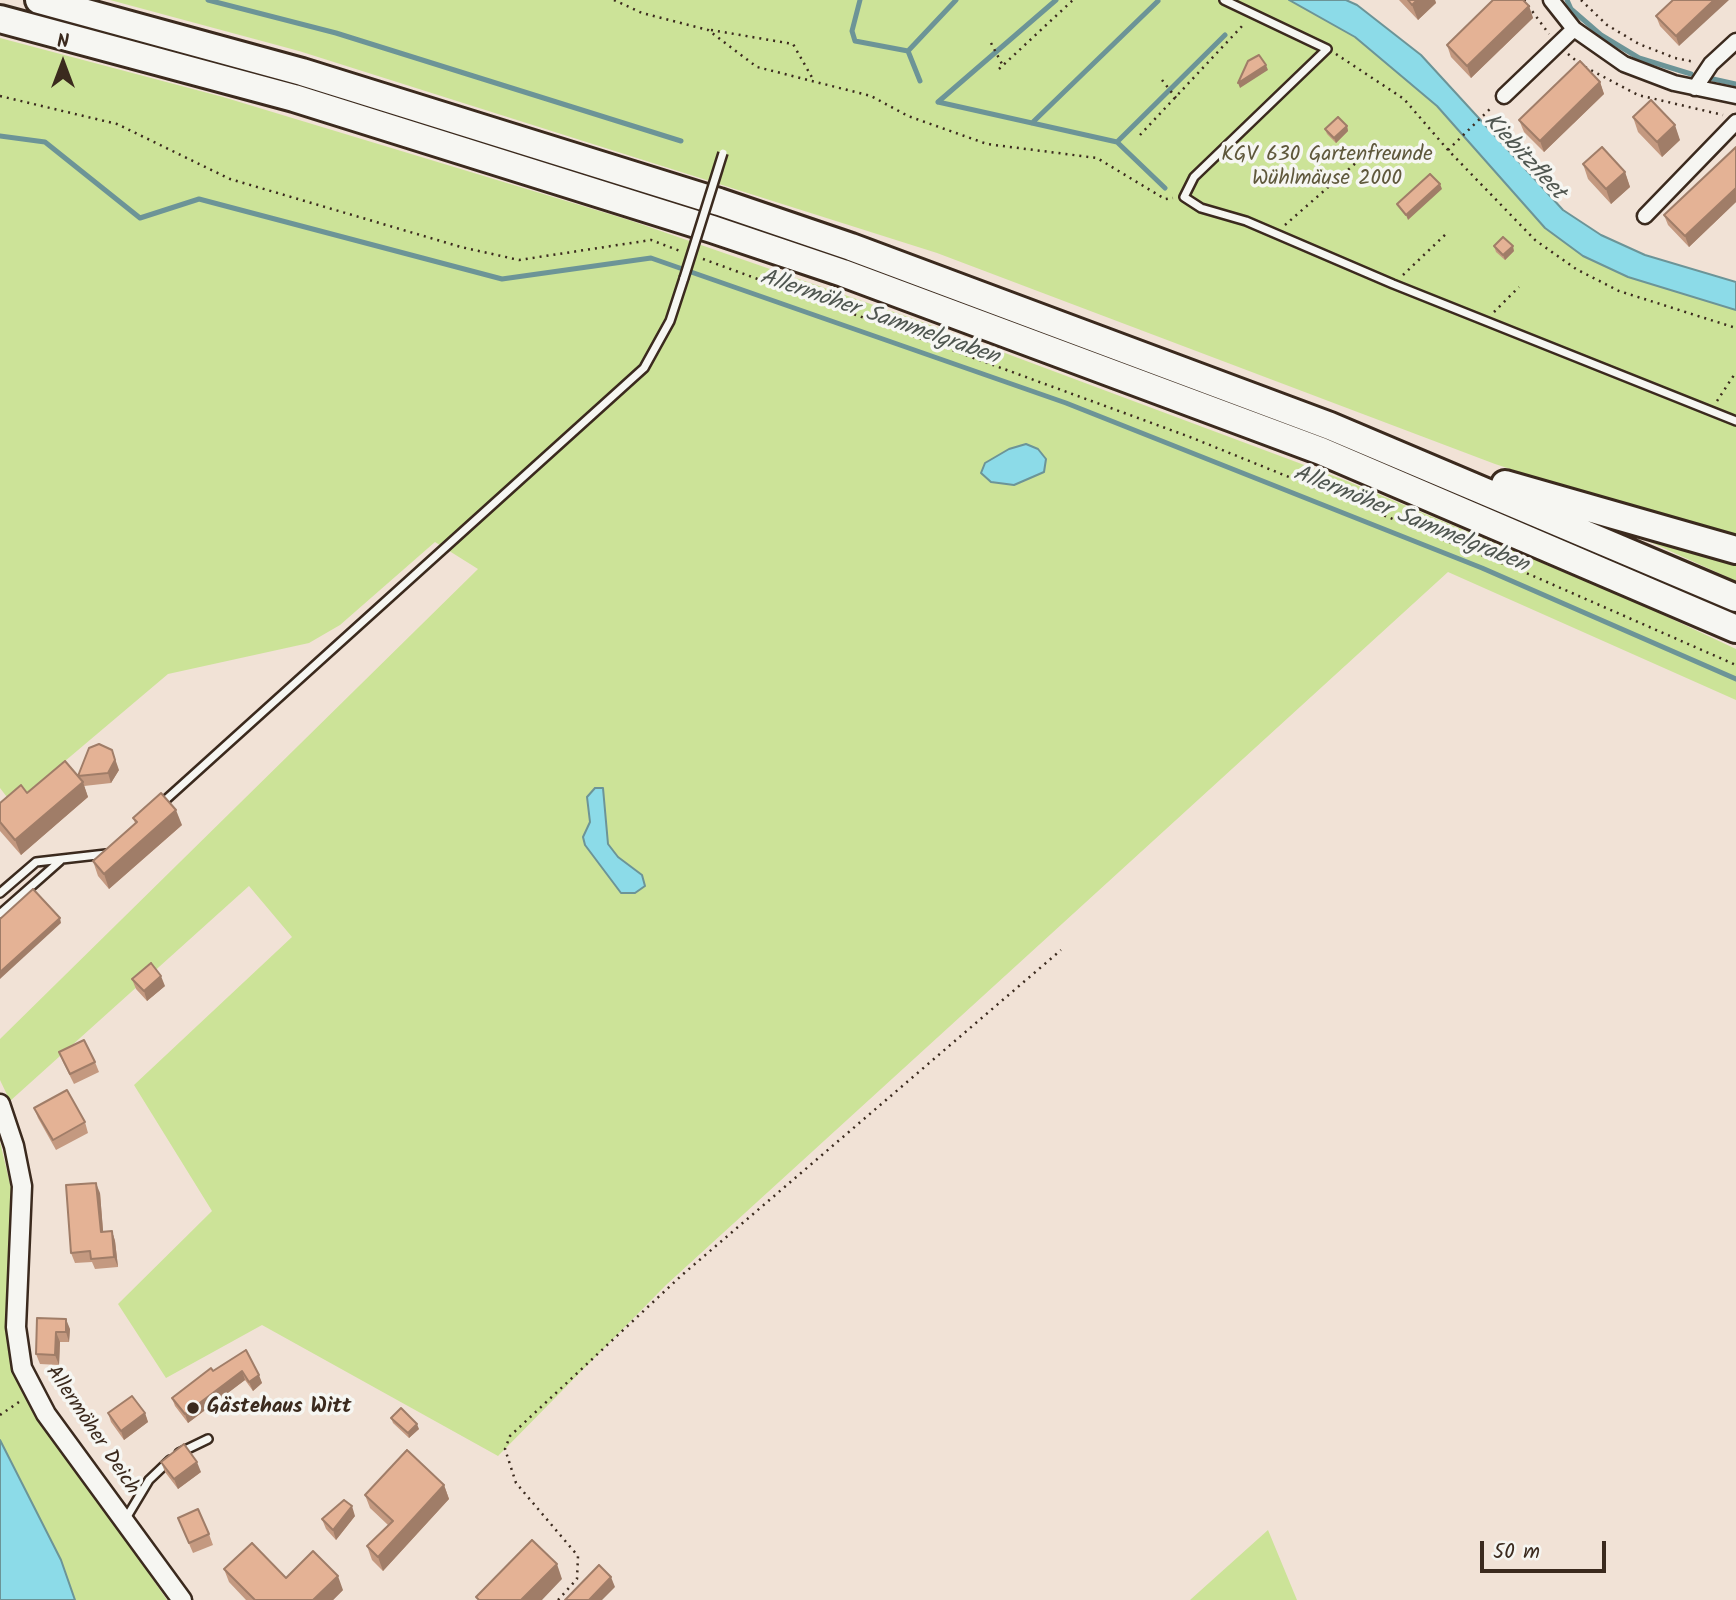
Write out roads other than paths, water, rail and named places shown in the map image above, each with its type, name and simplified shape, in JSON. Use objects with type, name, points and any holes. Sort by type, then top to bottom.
[{"type":"highway","points":[[39,0],[302,72],[719,202],[1069,326],[1429,465],[1736,598]]},
{"type":"highway","points":[[0,19],[294,98],[699,224],[843,273],[1321,451],[1736,629]]},
{"type":"highway","points":[[1429,465],[1550,496],[1736,550]]},
{"type":"street","points":[[1551,0],[1574,29],[1624,64],[1695,88],[1736,96]]},
{"type":"street","points":[[1504,96],[1574,29]]},
{"type":"street","points":[[1695,88],[1711,64],[1736,41]]},
{"type":"street","points":[[1645,216],[1736,122]]},
{"type":"street","name":"Allermöher Deich","points":[[0,1104],[15,1146],[22,1186],[16,1327],[22,1368],[32,1390],[182,1600]]},
{"type":"lane","points":[[1223,0],[1327,49],[1194,177],[1184,197],[1201,208],[1246,221],[1393,284],[1487,319],[1736,421]]},
{"type":"lane","points":[[154,810],[644,368],[670,321],[723,153]]},
{"type":"lane","points":[[0,893],[36,862],[103,856],[113,847]]},
{"type":"lane","points":[[0,914],[61,860]]},
{"type":"lane","points":[[124,1520],[149,1480],[163,1465],[184,1449],[208,1439]]},
{"type":"water","points":[[1289,0],[1346,0],[1357,5],[1421,55],[1563,210],[1601,235],[1645,255],[1736,282],[1736,310],[1628,277],[1583,256],[1545,228],[1437,106],[1355,37]]},
{"type":"water","points":[[1026,444],[1038,449],[1046,459],[1044,472],[1014,485],[991,482],[981,473],[985,463],[1009,449]]},
{"type":"water","points":[[595,788],[603,788],[608,844],[618,857],[642,875],[645,886],[635,893],[621,893],[585,845],[583,837],[590,822],[587,797]]},
{"type":"water","points":[[0,1440],[61,1560],[75,1600],[0,1600]]},
{"type":"waterway","points":[[208,0],[336,33],[681,141]]},
{"type":"waterway","points":[[860,0],[852,31],[855,41],[908,51],[920,81]]},
{"type":"waterway","points":[[908,51],[956,0]]},
{"type":"waterway","points":[[938,102],[1056,0]]},
{"type":"waterway","points":[[1567,0],[1571,9],[1601,35],[1639,58],[1691,74]]},
{"type":"waterway","points":[[1032,123],[1158,1]]},
{"type":"waterway","points":[[1117,142],[1225,35]]},
{"type":"waterway","points":[[1713,79],[1736,84]]},
{"type":"waterway","points":[[938,102],[1117,142],[1165,188]]},
{"type":"waterway","name":"Allermöher Sammelgraben","points":[[0,136],[45,142],[140,218],[199,199],[502,279],[651,258],[1066,403],[1482,568],[1736,679]]},
{"type":"place","name":"Gästehaus Witt","points":[[193,1408]]},
{"type":"park label","name":"KGV 630 Gartenfreunde Wühlmäuse 2000","points":[[1327,168]]},
{"type":"water label","name":"Kiebitzfleet","points":[[1523,158]]}]
